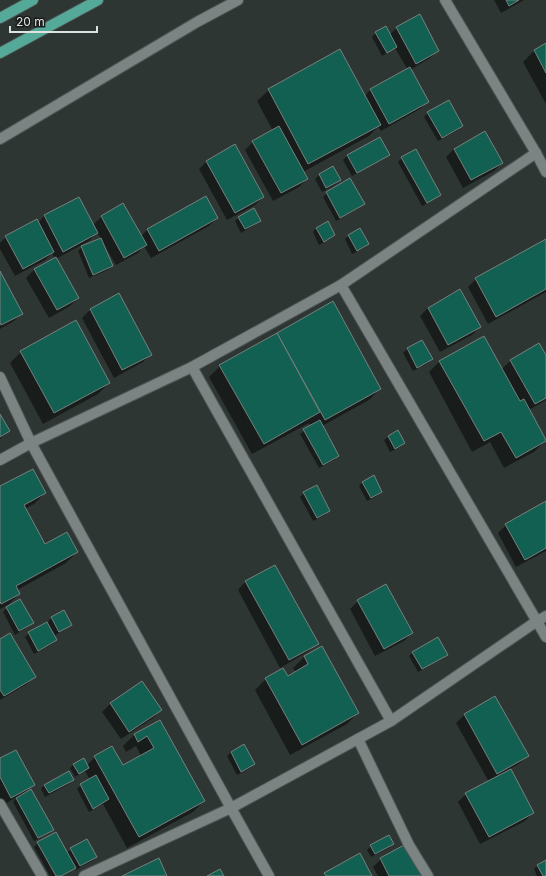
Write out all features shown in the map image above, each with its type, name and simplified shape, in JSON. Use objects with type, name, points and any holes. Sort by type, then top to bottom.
[{"type":"main road","points":[[0,18],[33,0]]},
{"type":"main road","points":[[0,53],[98,0]]},
{"type":"street","points":[[0,139],[197,22],[238,0]]},
{"type":"street","points":[[445,0],[536,152],[546,172]]},
{"type":"street","points":[[0,460],[31,443],[192,367],[341,285],[536,152]]},
{"type":"street","points":[[341,285],[541,618],[546,637]]},
{"type":"street","points":[[192,367],[391,721]]},
{"type":"street","points":[[0,377],[31,443],[269,876]]},
{"type":"street","points":[[84,876],[231,808],[391,721],[541,618]]},
{"type":"street","points":[[358,739],[409,845],[428,876]]},
{"type":"street","points":[[0,804],[42,876]]},
{"type":"building","points":[[506,0],[519,0],[509,6]]},
{"type":"building","points":[[420,14],[439,51],[416,64],[396,27]]},
{"type":"building","points":[[386,26],[397,47],[387,53],[375,32]]},
{"type":"building","points":[[546,43],[546,73],[534,50]]},
{"type":"building","points":[[340,49],[381,125],[308,164],[268,89]]},
{"type":"building","points":[[410,67],[429,102],[389,124],[370,89]]},
{"type":"building","points":[[449,100],[463,126],[442,138],[427,112]]},
{"type":"building","points":[[279,126],[308,179],[281,193],[252,141]]},
{"type":"building","points":[[485,131],[503,163],[471,180],[454,149]]},
{"type":"building","points":[[380,137],[390,155],[357,173],[347,155]]},
{"type":"building","points":[[235,144],[264,197],[235,213],[206,161]]},
{"type":"building","points":[[416,149],[441,195],[427,203],[401,157]]},
{"type":"building","points":[[333,166],[341,180],[326,188],[319,174]]},
{"type":"building","points":[[350,178],[365,204],[340,218],[326,192]]},
{"type":"building","points":[[206,196],[218,218],[159,251],[147,229]]},
{"type":"building","points":[[79,197],[98,233],[63,252],[44,215]]},
{"type":"building","points":[[123,203],[147,245],[124,258],[101,216]]},
{"type":"building","points":[[254,208],[261,221],[245,229],[238,217]]},
{"type":"building","points":[[37,219],[54,252],[23,269],[5,236]]},
{"type":"building","points":[[328,221],[335,235],[324,242],[316,228]]},
{"type":"building","points":[[360,228],[369,244],[357,251],[348,235]]},
{"type":"building","points":[[101,238],[113,266],[93,275],[81,246]]},
{"type":"building","points":[[546,239],[546,289],[496,317],[475,278]]},
{"type":"building","points":[[56,257],[79,298],[57,310],[34,269]]},
{"type":"building","points":[[0,271],[23,314],[1,325],[0,323]]},
{"type":"building","points":[[460,289],[481,327],[448,345],[428,308]]},
{"type":"building","points":[[119,293],[152,355],[122,370],[90,309]]},
{"type":"building","points":[[333,301],[381,389],[325,420],[277,333]]},
{"type":"building","points":[[76,320],[110,383],[54,413],[20,351]]},
{"type":"building","points":[[277,333],[320,412],[264,444],[219,365]]},
{"type":"building","points":[[484,336],[520,401],[524,399],[546,440],[516,458],[501,432],[484,441],[439,361]]},
{"type":"building","points":[[422,340],[433,359],[417,368],[407,348]]},
{"type":"building","points":[[539,343],[546,355],[546,398],[535,404],[510,360]]},
{"type":"building","points":[[0,414],[10,431],[0,437]]},
{"type":"building","points":[[320,420],[339,456],[323,465],[303,429]]},
{"type":"building","points":[[398,430],[405,443],[395,449],[388,436]]},
{"type":"building","points":[[33,469],[46,493],[24,505],[45,544],[67,532],[78,552],[16,586],[20,594],[1,604],[0,486]]},
{"type":"building","points":[[374,475],[382,492],[371,498],[362,482]]},
{"type":"building","points":[[317,485],[330,511],[317,518],[303,492]]},
{"type":"building","points":[[546,501],[546,548],[525,560],[505,524]]},
{"type":"building","points":[[275,565],[319,644],[289,660],[245,581]]},
{"type":"building","points":[[386,584],[413,633],[384,649],[357,600]]},
{"type":"building","points":[[20,599],[34,623],[19,631],[6,607]]},
{"type":"building","points":[[64,610],[72,625],[59,632],[51,617]]},
{"type":"building","points":[[47,622],[57,640],[38,651],[28,632]]},
{"type":"building","points":[[10,633],[36,677],[4,696],[0,690],[0,639]]},
{"type":"building","points":[[438,637],[448,655],[422,669],[412,652]]},
{"type":"building","points":[[322,646],[359,713],[302,745],[265,678],[283,668],[288,676],[308,664],[304,656]]},
{"type":"building","points":[[142,681],[162,710],[129,732],[110,703]]},
{"type":"building","points":[[495,696],[529,756],[497,774],[464,714]]},
{"type":"building","points":[[160,720],[205,801],[139,837],[94,756],[112,746],[123,765],[154,748],[147,736],[138,742],[134,734]]},
{"type":"building","points":[[244,744],[255,764],[241,772],[231,752]]},
{"type":"building","points":[[16,750],[35,785],[11,798],[0,777],[0,758]]},
{"type":"building","points":[[84,758],[89,768],[79,774],[73,764]]},
{"type":"building","points":[[511,769],[534,813],[489,837],[465,793]]},
{"type":"building","points":[[69,771],[74,780],[49,793],[44,785]]},
{"type":"building","points":[[96,775],[109,799],[93,809],[80,784]]},
{"type":"building","points":[[31,789],[54,830],[38,838],[16,798]]},
{"type":"building","points":[[56,832],[76,868],[61,876],[56,876],[37,842]]},
{"type":"building","points":[[389,835],[394,844],[375,854],[370,845]]},
{"type":"building","points":[[87,839],[97,857],[80,866],[70,848]]},
{"type":"building","points":[[406,844],[423,876],[389,876],[380,858]]},
{"type":"building","points":[[360,853],[372,876],[326,876],[324,873]]},
{"type":"building","points":[[159,858],[167,876],[122,876]]},
{"type":"building","points":[[546,860],[546,876],[543,876],[537,865]]},
{"type":"building","points":[[220,869],[224,876],[207,876]]}]
